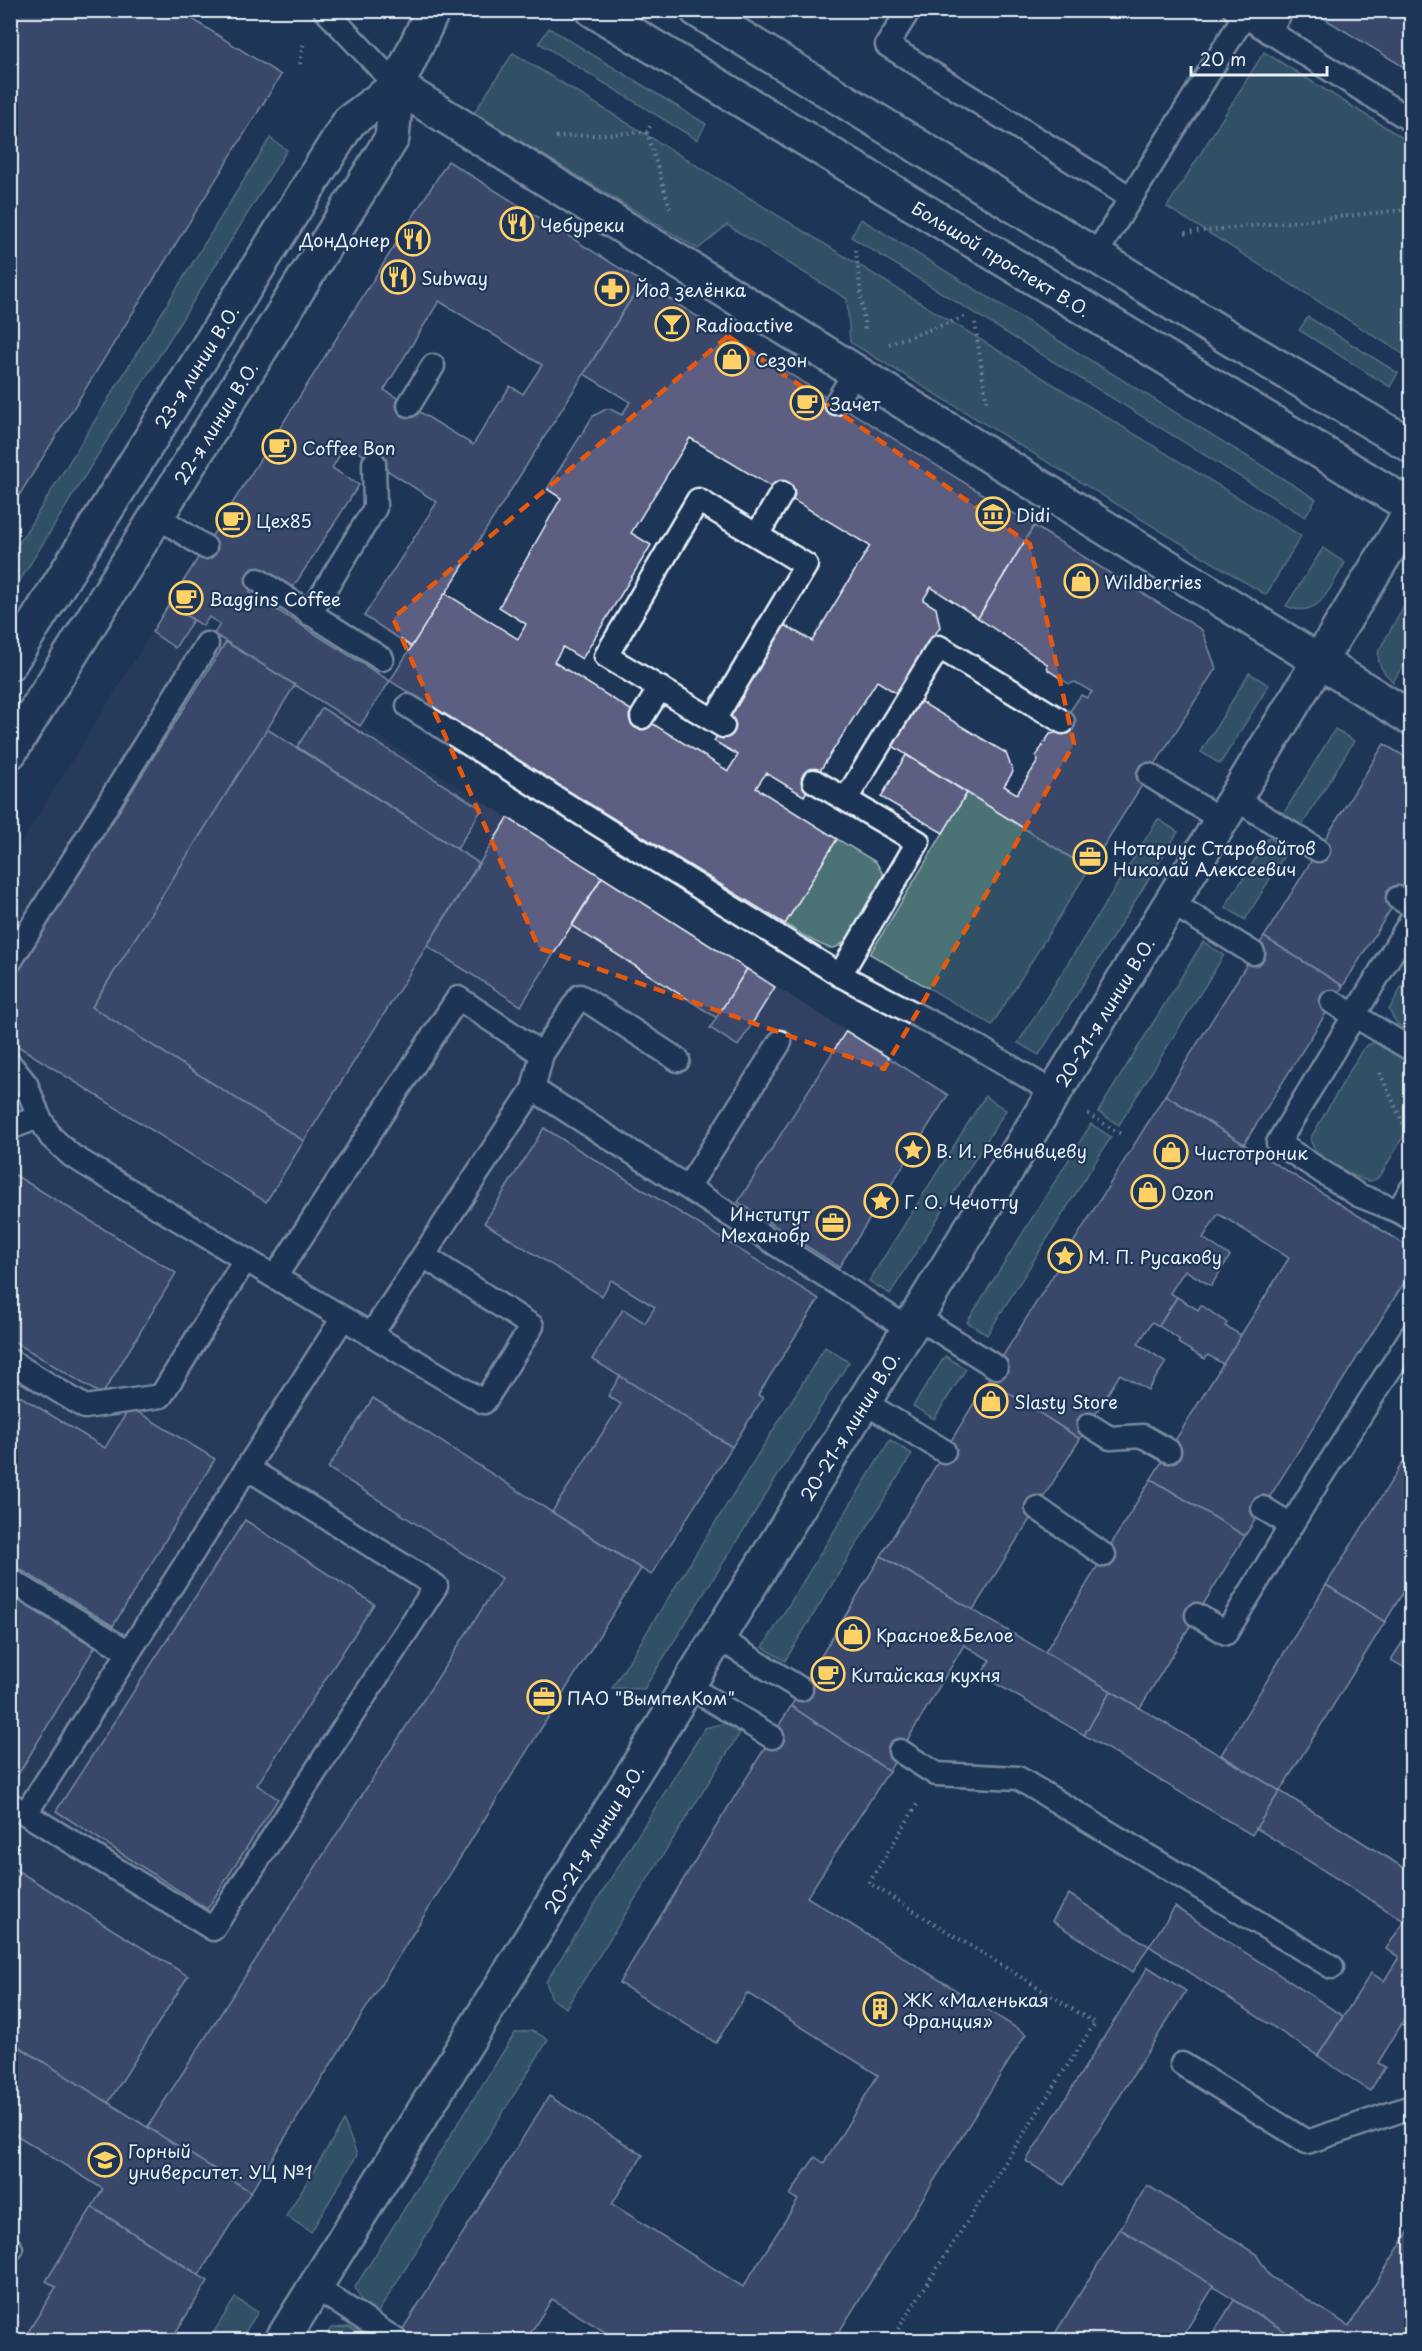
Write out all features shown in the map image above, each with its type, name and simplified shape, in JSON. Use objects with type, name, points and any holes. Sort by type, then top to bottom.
[{"type":"street","points":[[433,10],[397,86],[861,362],[978,448],[1412,719]]},
{"type":"street","name":"Большой проспект В.О.","points":[[593,10],[1412,508]]},
{"type":"street","points":[[697,10],[1234,340],[1412,446]]},
{"type":"street","name":"22-я линии В.О.","points":[[10,752],[392,138],[397,86]]},
{"type":"street","name":"23-я линии В.О.","points":[[10,663],[349,122],[397,86]]},
{"type":"street","name":"20-21-я линии В.О.","points":[[282,2340],[913,1323],[1412,508]]},
{"type":"lane","points":[[325,10],[397,86]]},
{"type":"lane","points":[[909,10],[887,45],[1131,198]]},
{"type":"lane","points":[[1269,32],[1282,10]]},
{"type":"lane","points":[[1096,254],[1242,12],[1269,32],[1412,121]]},
{"type":"lane","points":[[836,403],[861,362]]},
{"type":"lane","points":[[409,405],[433,366]]},
{"type":"lane","points":[[310,614],[375,508],[374,463]]},
{"type":"lane","points":[[757,535],[782,494]]},
{"type":"lane","points":[[698,500],[757,535],[806,564],[718,723],[606,656],[698,500]]},
{"type":"lane","points":[[158,516],[205,547]]},
{"type":"lane","points":[[258,580],[382,659]]},
{"type":"lane","points":[[10,962],[207,644]]},
{"type":"lane","points":[[846,799],[939,647],[1063,722]]},
{"type":"lane","points":[[642,717],[660,688]]},
{"type":"lane","points":[[408,706],[585,808],[840,975],[978,1047],[1054,1093]]},
{"type":"lane","points":[[1149,775],[1318,850]]},
{"type":"lane","points":[[814,781],[918,842],[840,975]]},
{"type":"lane","points":[[1170,902],[1253,953]]},
{"type":"lane","points":[[1412,920],[1278,1143],[1358,1195],[1405,1215],[1412,1188]]},
{"type":"lane","points":[[371,1335],[533,1089],[542,1053],[580,996],[678,1060]]},
{"type":"lane","points":[[275,1278],[458,998],[542,1053]]},
{"type":"lane","points":[[1332,1002],[1412,1050]]},
{"type":"lane","points":[[688,1187],[780,1042]]},
{"type":"lane","points":[[10,1064],[26,1084],[39,1117],[51,1137],[72,1156],[484,1402],[532,1326],[424,1256]]},
{"type":"lane","points":[[533,1089],[688,1187],[913,1323],[996,1367]]},
{"type":"lane","points":[[10,1128],[39,1117]]},
{"type":"lane","points":[[10,1361],[86,1407],[161,1396],[245,1260]]},
{"type":"lane","points":[[247,1468],[436,1586],[213,1929],[18,1808],[129,1653],[247,1468],[343,1318]]},
{"type":"lane","points":[[1197,1615],[1226,1634],[1291,1525],[1412,1335]]},
{"type":"lane","points":[[864,1402],[944,1451]]},
{"type":"lane","points":[[1089,1425],[1110,1438],[1143,1436],[1169,1451]]},
{"type":"lane","points":[[1037,1508],[1104,1555]]},
{"type":"lane","points":[[1263,1508],[1291,1525]]},
{"type":"lane","points":[[10,1580],[129,1653]]},
{"type":"lane","points":[[718,1638],[801,1689]]},
{"type":"lane","points":[[688,1686],[772,1737]]},
{"type":"lane","points":[[900,1751],[936,1774],[1018,1778],[1332,1967]]},
{"type":"lane","points":[[1182,2064],[1307,2142],[1408,2108],[1412,2110]]},
{"type":"lane","points":[[315,2287],[396,2340]]},
{"type":"path","points":[[651,125],[647,132],[672,216]]},
{"type":"path","points":[[552,137],[647,132]]},
{"type":"path","points":[[1185,233],[1412,209]]},
{"type":"path","points":[[856,250],[861,362],[965,317]]},
{"type":"path","points":[[975,323],[990,427],[978,448]]},
{"type":"path","points":[[1354,1015],[1412,1143]]},
{"type":"path","points":[[898,2329],[1095,2024],[869,1883],[936,1774]]},
{"type":"highlighted area","points":[[728,336],[1030,544],[1074,744],[884,1069],[539,948],[393,618]]},
{"type":"shaded area","points":[[169,604],[948,1095],[758,1395],[763,1398],[651,1575],[641,1570],[199,2275],[208,2281],[171,2340],[11,2340],[10,860]]},
{"type":"green space","points":[[549,28],[706,124],[697,140],[539,43]]},
{"type":"green space","points":[[1264,52],[1411,143],[1411,359],[1167,207]]},
{"type":"green space","points":[[513,53],[1301,536],[1266,595],[850,342],[847,299],[727,225],[698,249],[474,113]]},
{"type":"green space","points":[[270,138],[287,150],[11,595],[11,556]]},
{"type":"green space","points":[[861,219],[1316,499],[1305,517],[851,237]]},
{"type":"green space","points":[[1308,317],[1398,373],[1390,387],[1299,330]]},
{"type":"green space","points":[[1323,548],[1345,563],[1329,591],[1316,605],[1307,609],[1286,606]]},
{"type":"green space","points":[[1406,603],[1411,606],[1411,652],[1393,682],[1381,668],[1379,650]]},
{"type":"green space","points":[[1249,673],[1269,685],[1220,764],[1201,752]]},
{"type":"green space","points":[[1335,729],[1354,741],[1301,827],[1282,816]]},
{"type":"green space","points":[[967,793],[1089,869],[992,1025],[870,954]]},
{"type":"green space","points":[[1158,819],[1178,832],[1039,1055],[1018,1043]]},
{"type":"green space","points":[[1269,837],[1288,849],[1245,920],[1225,907]]},
{"type":"green space","points":[[837,839],[876,862],[883,874],[881,883],[848,938],[839,946],[832,948],[815,942],[785,924]]},
{"type":"green space","points":[[1203,942],[1224,955],[1119,1125],[1098,1112]]},
{"type":"green space","points":[[1411,969],[1411,1033],[1397,1024],[1389,1010]]},
{"type":"green space","points":[[1375,1042],[1384,1044],[1411,1061],[1411,1123],[1382,1173],[1371,1181],[1351,1174],[1327,1160],[1316,1151],[1310,1139],[1362,1050]]},
{"type":"green space","points":[[985,1096],[1006,1110],[890,1294],[869,1281]]},
{"type":"green space","points":[[1091,1124],[1111,1137],[987,1335],[967,1322]]},
{"type":"green space","points":[[825,1347],[849,1362],[644,1689],[612,1688]]},
{"type":"green space","points":[[945,1356],[966,1369],[934,1419],[913,1406]]},
{"type":"green space","points":[[890,1440],[912,1454],[785,1661],[763,1647]]},
{"type":"green space","points":[[725,1723],[740,1733],[566,2008],[552,1999],[546,1982],[705,1728]]},
{"type":"green space","points":[[532,2030],[548,2040],[377,2314],[363,2305],[355,2287],[515,2033]]},
{"type":"green space","points":[[344,2121],[357,2155],[311,2232],[286,2216]]},
{"type":"green space","points":[[235,2298],[258,2312],[240,2340],[209,2340]]},
{"type":"green space","points":[[349,2327],[362,2335],[359,2340],[323,2340],[331,2328]]},
{"type":"building","points":[[10,10],[178,10],[281,75],[10,510]]},
{"type":"building","points":[[1330,10],[1412,10],[1412,72],[1325,19]]},
{"type":"building","points":[[448,161],[642,282],[412,647],[364,616],[437,502],[346,444],[332,468],[359,485],[292,589],[264,571],[250,593],[390,681],[360,726],[214,634],[220,624],[209,617],[203,626],[169,604]],"holes":[[[439,301],[542,365],[523,394],[510,386],[473,445],[384,390]]]},
{"type":"building","points":[[642,282],[1034,526],[978,618],[931,587],[923,600],[936,608],[940,627],[896,693],[877,681],[804,796],[766,773],[756,788],[837,839],[785,924],[390,681],[445,593],[518,639],[526,624],[499,607],[561,498],[547,489],[593,416],[608,408],[622,415],[630,402],[584,374]],"holes":[[[690,438],[870,546],[812,641],[783,624],[714,741],[738,755],[728,771],[554,662],[563,647],[582,659],[651,545],[631,533]]]},
{"type":"building","points":[[1034,526],[1202,630],[1216,668],[1089,869],[891,745],[918,700],[1006,753],[1013,772],[1004,786],[1017,794],[1038,761],[1036,756],[1050,734],[1055,733],[1081,695],[1087,698],[1092,692],[1075,682],[1069,684],[1048,670],[1047,664],[978,618]]},
{"type":"building","points":[[169,604],[193,620],[175,648],[152,632]]},
{"type":"building","points":[[226,642],[295,685],[92,1007],[304,1141],[266,1202],[10,1041],[10,984]]},
{"type":"building","points":[[322,708],[482,809],[457,849],[297,747]]},
{"type":"building","points":[[267,729],[479,863],[304,1141],[92,1007]]},
{"type":"building","points":[[1384,744],[1412,761],[1412,875],[1343,986],[1264,937]]},
{"type":"building","points":[[906,755],[967,793],[943,833],[881,797]]},
{"type":"building","points":[[508,818],[602,877],[521,1006],[427,946]]},
{"type":"building","points":[[602,877],[747,969],[717,1018],[572,926]]},
{"type":"building","points":[[1264,937],[1343,986],[1244,1144],[1165,1095]]},
{"type":"building","points":[[747,969],[775,987],[738,1046],[710,1028]]},
{"type":"building","points":[[846,1031],[948,1095],[839,1267],[738,1202]]},
{"type":"building","points":[[1165,1095],[1412,1249],[1412,1270],[1245,1536],[1151,1479],[1289,1258],[1227,1219],[1218,1214],[1203,1238],[1230,1256],[1211,1286],[1185,1270],[1170,1293],[1177,1297],[1159,1326],[1152,1322],[1138,1344],[1166,1362],[1148,1390],[1120,1374],[1080,1439],[988,1380]]},
{"type":"building","points":[[544,1128],[819,1299],[758,1395],[763,1398],[732,1447],[592,1359],[623,1309],[645,1323],[655,1307],[611,1280],[602,1296],[484,1223]]},
{"type":"building","points":[[10,1172],[176,1273],[102,1395],[10,1339]]},
{"type":"building","points":[[1177,1297],[1198,1310],[1201,1305],[1227,1323],[1225,1326],[1241,1335],[1223,1364],[1208,1355],[1205,1359],[1178,1343],[1180,1340],[1159,1326]]},
{"type":"building","points":[[620,1376],[732,1447],[651,1575],[552,1512],[621,1404],[608,1396]]},
{"type":"building","points":[[988,1380],[1080,1439],[973,1610],[881,1556]]},
{"type":"building","points":[[10,1390],[105,1448],[130,1407],[215,1459],[113,1626],[10,1563]]},
{"type":"building","points":[[373,1398],[641,1569],[251,2192],[147,2128],[502,1578],[328,1468]]},
{"type":"building","points":[[1412,1448],[1412,1578],[1385,1622],[1326,1585]]},
{"type":"building","points":[[1151,1479],[1245,1536],[1140,1708],[1045,1652]]},
{"type":"building","points":[[245,1520],[374,1604],[257,1785],[278,1799],[207,1909],[56,1811]]},
{"type":"building","points":[[881,1556],[1111,1691],[1084,1735],[981,1675],[990,1660],[964,1645],[889,1771],[791,1706]]},
{"type":"building","points":[[1326,1585],[1385,1622],[1280,1791],[1221,1755]]},
{"type":"building","points":[[10,1596],[95,1647],[13,1783],[10,1782]]},
{"type":"building","points":[[1412,1627],[1412,1672],[1391,1660]]},
{"type":"building","points":[[1111,1691],[1280,1791],[1252,1835],[1084,1735]]},
{"type":"building","name":"ЖК «Маленькая Франция»","points":[[791,1706],[889,1771],[807,1897],[1026,2034],[834,2340],[618,2340],[552,2299],[526,2340],[396,2340],[549,2096],[643,2155],[612,2204],[743,2287],[798,2200],[790,2195],[802,2176],[815,2157],[824,2163],[878,2075],[747,1993],[716,2043],[619,1983]]},
{"type":"building","points":[[1280,1791],[1412,1873],[1412,1909],[1404,1921],[1256,1828]]},
{"type":"building","points":[[10,1866],[188,1976],[108,2103],[10,2041]]},
{"type":"building","points":[[1069,1894],[1149,1946],[1133,1972],[1052,1921]]},
{"type":"building","points":[[1175,1907],[1343,2016],[1318,2056],[1149,1946]]},
{"type":"building","points":[[1412,1909],[1412,2024],[1404,2020],[1378,2063],[1385,2067],[1370,2091],[1318,2056],[1371,1973],[1384,1981],[1399,1957],[1386,1949]]},
{"type":"building","points":[[1148,1967],[1186,1991],[1064,2185],[1026,2161]]},
{"type":"building","points":[[10,2041],[251,2192],[199,2275],[92,2207],[103,2189],[10,2131]]},
{"type":"building","points":[[1147,2185],[1256,2254],[1270,2276],[1349,2326],[1412,2226],[1412,2340],[1299,2340],[1120,2229]]},
{"type":"building","points":[[92,2207],[208,2281],[171,2340],[23,2340],[56,2287],[46,2281]]},
{"type":"building","points":[[1120,2229],[1214,2286],[1180,2340],[1051,2340]]},
{"type":"building","points":[[1234,2300],[1299,2340],[1209,2340]]},
{"type":"tram line","points":[[318,10],[367,16],[405,10]]},
{"type":"place","name":"Чебуреки","points":[[517,224]]},
{"type":"place","name":"ДонДонер","points":[[413,239]]},
{"type":"place","name":"Subway","points":[[398,277]]},
{"type":"place","name":"Йод зелёнка","points":[[612,289]]},
{"type":"place","name":"Radioactive","points":[[672,324]]},
{"type":"place","name":"Сезон","points":[[732,359]]},
{"type":"place","name":"Зачет","points":[[807,403]]},
{"type":"place","name":"Coffee Bon","points":[[279,447]]},
{"type":"place","name":"Didi","points":[[993,514]]},
{"type":"place","name":"Цех85","points":[[233,520]]},
{"type":"place","name":"Wildberries","points":[[1081,581]]},
{"type":"place","name":"Baggins Coffee","points":[[186,598]]},
{"type":"place","name":"Нотариус Старовойтов Николай Алексеевич","points":[[1090,857]]},
{"type":"place","name":"В. И. Ревнивцеву","points":[[913,1150]]},
{"type":"place","name":"Чистотроник","points":[[1171,1152]]},
{"type":"place","name":"Ozon","points":[[1148,1192]]},
{"type":"place","name":"Г. О. Чечотту","points":[[881,1201]]},
{"type":"place","name":"Институт Механобр","points":[[833,1223]]},
{"type":"place","name":"М. П. Русакову","points":[[1065,1256]]},
{"type":"place","name":"Slasty Store","points":[[991,1401]]},
{"type":"place","name":"Красное&Белое","points":[[853,1634]]},
{"type":"place","name":"Китайская кухня","points":[[828,1674]]},
{"type":"place","name":"ПАО \"ВымпелКом\"","points":[[544,1697]]},
{"type":"place","name":"ЖК «Маленькая Франция»","points":[[880,2009]]},
{"type":"place","name":"Горный университет. УЦ №1","points":[[105,2160]]}]
